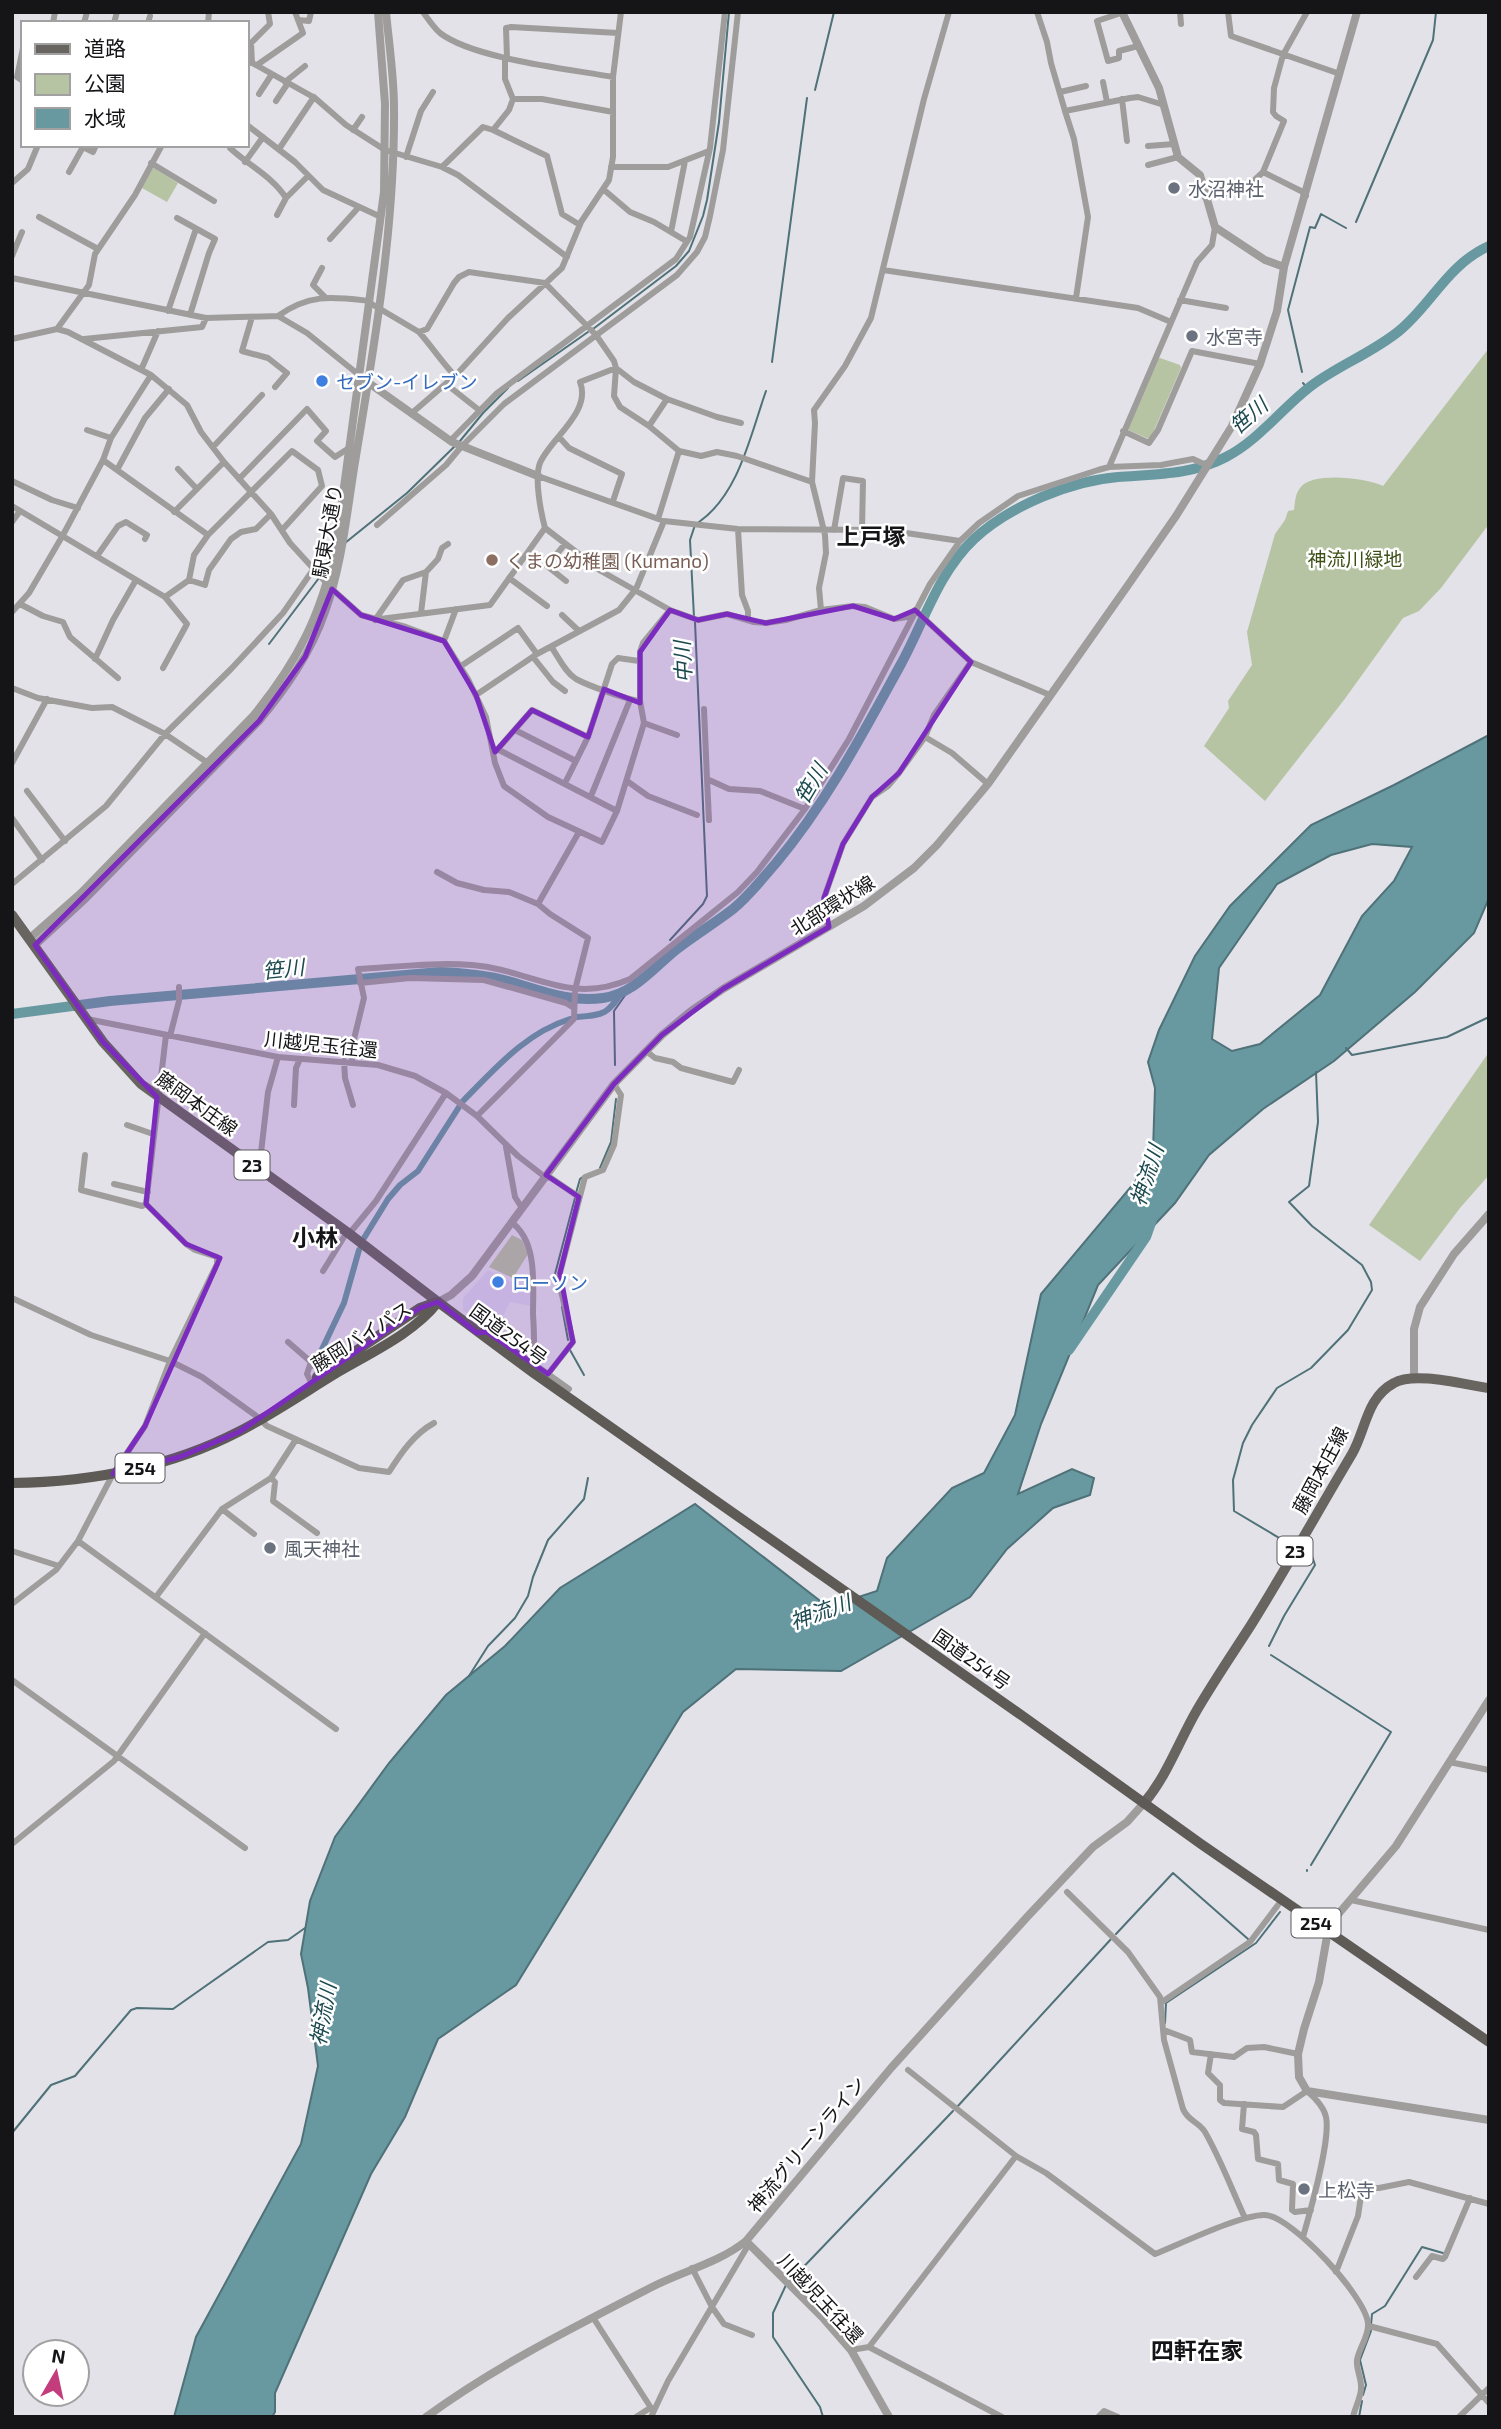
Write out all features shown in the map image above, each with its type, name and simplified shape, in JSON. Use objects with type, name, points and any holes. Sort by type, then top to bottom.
[{"type":"highway","name":"国道254号","points":[[438,1302],[576,1403],[1489,2042]]},
{"type":"highway","name":"藤岡バイパス","points":[[259,1420],[420,1308],[438,1302]]},
{"type":"highway","name":"藤岡バイパス","points":[[12,1483],[80,1480],[113,1474],[180,1457],[218,1442],[280,1410],[427,1316],[438,1302]]},
{"type":"main road","name":"藤岡本庄線","points":[[12,915],[121,1064],[157,1097],[348,1233],[438,1302]]},
{"type":"main road","name":"藤岡本庄線","points":[[1140,1800],[1159,1784],[1197,1709],[1259,1612],[1357,1446],[1369,1409],[1382,1392],[1395,1382],[1415,1378],[1489,1388]]},
{"type":"street","points":[[252,63],[251,43],[270,24],[268,12]]},
{"type":"street","points":[[252,63],[303,33],[295,12]]},
{"type":"street","points":[[298,20],[309,21],[311,12]]},
{"type":"street","name":"駅東大通り","points":[[32,942],[86,898],[259,721],[284,690],[305,657],[324,614],[359,375],[392,193],[378,12]]},
{"type":"street","name":"駅東大通り","points":[[32,942],[253,716],[298,654],[330,586],[342,548],[368,382],[372,304],[394,104],[386,12]]},
{"type":"street","points":[[423,12],[439,32],[457,43],[506,58],[613,77]]},
{"type":"street","points":[[412,413],[455,376],[508,318],[562,268],[580,225],[610,180],[613,77],[621,12]]},
{"type":"street","points":[[377,525],[446,466],[454,443],[479,410],[585,325],[676,259],[690,237],[710,150],[725,12]]},
{"type":"street","points":[[454,443],[677,275],[697,252],[705,237],[723,150],[738,12]]},
{"type":"street","points":[[821,610],[819,587],[826,558],[824,530],[812,482],[814,410],[845,366],[871,318],[924,99],[950,12]]},
{"type":"street","points":[[1037,12],[1074,139],[1088,217],[1076,298]]},
{"type":"street","points":[[1180,12],[1181,24]]},
{"type":"street","points":[[1228,12],[1231,36],[1340,74]]},
{"type":"street","points":[[1205,198],[1244,190],[1263,172],[1283,121],[1273,111],[1274,88],[1283,55],[1307,12]]},
{"type":"street","points":[[352,1062],[354,1039],[364,998],[358,969],[474,965],[503,970],[575,990],[614,986],[643,970],[738,892],[757,872],[805,809],[849,739],[936,575],[961,541],[979,523],[1018,496],[1109,467],[1161,465],[1193,459],[1206,464],[1232,426],[1260,363],[1277,311],[1284,267],[1357,12]]},
{"type":"street","points":[[1109,467],[1197,262],[1212,245],[1215,227],[1200,175],[1178,157],[1164,105],[1138,46],[1123,13],[1097,21],[1108,61],[1119,58],[1119,51],[1138,46]]},
{"type":"street","points":[[493,130],[509,110],[513,99],[505,79],[506,28],[618,33]]},
{"type":"street","points":[[21,58],[17,77],[21,80]]},
{"type":"street","points":[[252,63],[314,97],[354,130],[389,151],[442,167],[458,175],[567,257]]},
{"type":"street","points":[[276,101],[287,82],[305,66]]},
{"type":"street","points":[[259,94],[272,74]]},
{"type":"street","points":[[717,78],[731,80]]},
{"type":"street","points":[[1103,82],[1107,102]]},
{"type":"street","points":[[1060,92],[1086,86]]},
{"type":"street","points":[[407,157],[421,111],[433,92]]},
{"type":"street","points":[[279,149],[314,97]]},
{"type":"street","points":[[1065,111],[1138,97],[1164,105]]},
{"type":"street","points":[[513,99],[542,99],[613,112]]},
{"type":"street","points":[[1122,99],[1127,141]]},
{"type":"street","points":[[354,130],[362,117]]},
{"type":"street","points":[[248,126],[279,149],[323,190],[381,217]]},
{"type":"street","points":[[442,167],[483,127],[493,130],[547,156],[562,214],[580,225]]},
{"type":"street","points":[[245,162],[263,137]]},
{"type":"street","points":[[1148,146],[1174,144]]},
{"type":"street","points":[[12,183],[28,169],[37,147]]},
{"type":"street","points":[[69,172],[81,147]]},
{"type":"street","points":[[57,329],[89,285],[93,260],[98,249],[135,195],[161,147]]},
{"type":"street","points":[[230,147],[281,189],[286,198]]},
{"type":"street","points":[[611,167],[668,167],[710,150],[723,150]]},
{"type":"street","points":[[1148,164],[1178,157]]},
{"type":"street","points":[[671,232],[685,161]]},
{"type":"street","points":[[151,163],[214,201]]},
{"type":"street","points":[[1263,172],[1306,196]]},
{"type":"street","points":[[277,215],[286,198],[308,176]]},
{"type":"street","points":[[603,189],[630,212],[686,242]]},
{"type":"street","points":[[330,239],[358,208]]},
{"type":"street","points":[[39,217],[98,249]]},
{"type":"street","points":[[177,218],[215,240],[190,315]]},
{"type":"street","points":[[1215,227],[1265,260],[1284,267]]},
{"type":"street","points":[[168,310],[196,229]]},
{"type":"street","points":[[12,256],[22,232]]},
{"type":"street","points":[[322,268],[313,285],[326,298]]},
{"type":"street","points":[[883,270],[1138,308],[1171,322]]},
{"type":"street","points":[[419,332],[427,329],[454,283],[469,272],[545,283],[596,335],[616,368],[634,382],[667,399],[741,423]]},
{"type":"street","points":[[12,278],[206,318],[278,316],[307,333],[368,382],[454,443],[661,520],[738,529],[886,530],[961,541]]},
{"type":"street","points":[[278,316],[293,305],[317,298],[372,304],[419,332],[455,376]]},
{"type":"street","points":[[1180,300],[1226,308]]},
{"type":"street","points":[[252,317],[242,351],[268,358],[287,373],[275,387]]},
{"type":"street","points":[[82,339],[202,327],[206,318]]},
{"type":"street","points":[[12,339],[57,329],[151,375],[169,389],[187,405],[201,432],[223,462],[271,514],[290,543],[361,615],[444,641],[461,666],[486,717],[496,751],[498,775],[509,791],[548,817],[602,842],[617,811],[644,723],[640,701],[639,661],[643,643],[670,610]]},
{"type":"street","points":[[141,370],[158,331]]},
{"type":"street","points":[[1123,431],[1149,443],[1158,430],[1192,351],[1260,363]]},
{"type":"street","points":[[616,368],[616,401],[620,407],[649,426],[679,451],[701,456],[717,452],[737,456],[812,482]]},
{"type":"street","points":[[374,620],[490,605],[545,528],[538,476],[540,463],[569,426],[583,389],[580,382],[616,368]]},
{"type":"street","points":[[12,612],[20,604],[63,536],[124,414],[151,375]]},
{"type":"street","points":[[446,384],[479,410]]},
{"type":"street","points":[[117,470],[145,418],[169,389]]},
{"type":"street","points":[[213,447],[262,395]]},
{"type":"street","points":[[649,426],[667,399]]},
{"type":"street","points":[[239,479],[307,409],[326,431],[317,441],[335,457],[349,448]]},
{"type":"street","points":[[87,430],[111,438]]},
{"type":"street","points":[[559,438],[569,448],[622,474],[613,501]]},
{"type":"street","points":[[165,597],[189,580],[194,555],[208,535],[292,451],[318,470],[322,486],[282,530]]},
{"type":"street","points":[[476,695],[535,655],[619,610],[636,589],[661,520],[679,451]]},
{"type":"street","points":[[103,460],[208,535]]},
{"type":"street","points":[[174,512],[223,462]]},
{"type":"street","name":"北部環状線","points":[[438,1302],[451,1295],[472,1276],[614,1084],[646,1051],[691,1011],[723,989],[878,896],[914,868],[957,824],[1163,535],[1206,464]]},
{"type":"street","points":[[178,469],[197,489]]},
{"type":"street","points":[[834,530],[843,478],[863,481],[862,530]]},
{"type":"street","points":[[12,481],[52,500],[78,508]]},
{"type":"street","points":[[12,506],[165,597],[187,624],[163,668]]},
{"type":"street","points":[[12,522],[20,511]]},
{"type":"street","points":[[189,580],[205,585],[209,570],[231,539],[241,532],[256,529],[271,514]]},
{"type":"street","points":[[97,556],[118,526],[126,522],[147,536],[145,539]]},
{"type":"street","points":[[545,528],[601,571],[670,610],[698,620],[726,614],[766,623],[821,610],[859,606],[890,618],[915,613],[971,662],[1050,695]]},
{"type":"street","points":[[738,529],[742,595],[748,611],[748,620]]},
{"type":"street","points":[[374,620],[403,580],[426,572],[438,558],[442,548],[449,544]]},
{"type":"street","points":[[565,544],[547,566],[566,581]]},
{"type":"street","points":[[12,884],[106,806],[164,734],[231,669],[283,612],[315,567]]},
{"type":"street","points":[[421,613],[426,572]]},
{"type":"street","points":[[509,578],[547,606]]},
{"type":"street","points":[[96,659],[113,620],[136,580]]},
{"type":"street","points":[[20,604],[43,616],[63,622],[70,637],[118,678]]},
{"type":"street","points":[[444,641],[456,609]]},
{"type":"street","points":[[562,615],[579,631]]},
{"type":"street","points":[[461,666],[518,628],[553,682],[565,691]]},
{"type":"street","points":[[552,648],[576,679],[640,701]]},
{"type":"street","points":[[565,783],[587,737],[612,664],[618,658],[639,661]]},
{"type":"street","points":[[829,927],[824,918],[824,898],[843,844],[872,797],[899,773],[925,737],[934,715],[971,662]]},
{"type":"street","points":[[12,688],[47,699],[92,708],[112,707],[164,734],[208,763]]},
{"type":"street","points":[[13,762],[47,699]]},
{"type":"street","points":[[591,796],[630,699]]},
{"type":"street","points":[[704,709],[709,820]]},
{"type":"street","points":[[496,751],[532,710],[587,737]]},
{"type":"street","points":[[644,723],[677,735]]},
{"type":"street","points":[[515,730],[576,761]]},
{"type":"street","points":[[925,737],[952,753],[988,784]]},
{"type":"street","points":[[496,751],[617,811]]},
{"type":"street","points":[[707,779],[729,789],[760,790],[805,809]]},
{"type":"street","points":[[627,781],[648,796],[697,816]]},
{"type":"street","points":[[27,791],[65,841]]},
{"type":"street","points":[[12,818],[42,860]]},
{"type":"street","points":[[538,904],[579,832]]},
{"type":"street","points":[[437,872],[457,883],[484,890],[509,891],[538,904],[588,937],[575,990],[574,1019],[477,1116]]},
{"type":"street","points":[[360,984],[410,978],[484,980],[574,1006]]},
{"type":"street","points":[[146,1204],[157,1097],[168,1036],[179,1001],[179,987]]},
{"type":"street","name":"川越児玉往還","points":[[85,1016],[168,1036],[278,1057],[352,1062],[394,1069],[415,1076],[446,1093],[477,1116],[544,1177],[551,1178],[579,1197]]},
{"type":"street","points":[[646,1051],[654,1058],[673,1062],[681,1068],[733,1082],[739,1070]]},
{"type":"street","points":[[259,1170],[268,1092],[278,1057]]},
{"type":"street","points":[[294,1105],[296,1068],[300,1059]]},
{"type":"street","points":[[344,1061],[345,1078],[353,1105]]},
{"type":"street","points":[[548,1374],[573,1342],[559,1282],[560,1273],[585,1177],[603,1170],[614,1145],[621,1095],[614,1084]]},
{"type":"street","points":[[323,1271],[348,1233],[376,1201],[446,1093]]},
{"type":"street","points":[[127,1125],[153,1134]]},
{"type":"street","points":[[506,1145],[515,1197],[522,1208]]},
{"type":"street","points":[[85,1155],[80,1190],[142,1206],[146,1204]]},
{"type":"street","points":[[114,1184],[148,1192]]},
{"type":"street","points":[[12,1604],[29,1593],[59,1566],[78,1541],[113,1474],[145,1426],[170,1361],[217,1265],[217,1257],[186,1244],[146,1204]]},
{"type":"street","points":[[1415,1378],[1414,1329],[1420,1307],[1454,1254],[1489,1214]]},
{"type":"street","points":[[511,1222],[524,1236],[533,1269],[533,1363]]},
{"type":"street","points":[[12,1298],[91,1335],[170,1361],[202,1377],[259,1420],[295,1440],[359,1468],[389,1472],[400,1454],[418,1434],[434,1423]]},
{"type":"street","points":[[477,1333],[488,1333],[569,1389]]},
{"type":"street","points":[[288,1342],[311,1362],[307,1374],[311,1382]]},
{"type":"street","points":[[156,1597],[222,1509],[271,1478],[295,1440]]},
{"type":"street","points":[[271,1478],[275,1482],[272,1501],[317,1533]]},
{"type":"street","points":[[222,1509],[254,1534]]},
{"type":"street","points":[[78,1541],[336,1729]]},
{"type":"street","points":[[12,1551],[59,1566]]},
{"type":"street","points":[[12,1844],[111,1763],[205,1633]]},
{"type":"street","points":[[12,1680],[245,1848]]},
{"type":"street","points":[[1303,2237],[1327,2134],[1327,2121],[1325,2112],[1299,2077],[1298,2054],[1320,1982],[1327,1930],[1330,1923],[1396,1846],[1489,1700]]},
{"type":"street","points":[[1450,1762],[1489,1770]]},
{"type":"street","name":"神流グリーンライン","points":[[426,2417],[467,2386],[511,2360],[729,2252],[746,2241],[891,2068],[1093,1847],[1127,1822],[1140,1800]]},
{"type":"street","points":[[1067,1892],[1128,1952],[1162,2002],[1164,2040],[1186,2117],[1203,2128],[1245,2218]]},
{"type":"street","points":[[1351,1900],[1489,1930]]},
{"type":"street","points":[[1162,2002],[1250,1942],[1278,1905]]},
{"type":"street","points":[[1164,2030],[1190,2040],[1192,2052],[1234,2057],[1247,2048],[1265,2047],[1298,2054]]},
{"type":"street","points":[[1211,2054],[1208,2073],[1220,2085],[1220,2100],[1224,2104],[1283,2107],[1307,2091],[1489,2120]]},
{"type":"street","points":[[908,2070],[1016,2156],[1046,2173],[1154,2254],[1245,2218],[1264,2215],[1272,2216],[1303,2237],[1336,2272],[1363,2308],[1368,2326],[1357,2357],[1356,2366],[1362,2385],[1353,2417]]},
{"type":"street","points":[[1244,2104],[1241,2129],[1256,2135],[1258,2159],[1278,2164],[1279,2180],[1293,2184],[1292,2210],[1295,2213],[1311,2210]]},
{"type":"street","points":[[870,2347],[1016,2156]]},
{"type":"street","points":[[1336,2272],[1358,2216],[1365,2188],[1409,2182],[1489,2204]]},
{"type":"street","points":[[1416,2277],[1432,2256],[1443,2259],[1470,2198]]},
{"type":"street","points":[[636,2417],[651,2412],[746,2249],[746,2241]]},
{"type":"street","name":"川越児玉往還","points":[[746,2241],[852,2350],[888,2416]]},
{"type":"street","points":[[692,2268],[724,2324],[752,2335]]},
{"type":"street","points":[[594,2319],[651,2412]]},
{"type":"street","points":[[1368,2326],[1437,2344],[1489,2403]]},
{"type":"street","points":[[852,2350],[870,2347],[1002,2417]]},
{"type":"street","points":[[1459,2417],[1489,2388]]},
{"type":"street","points":[[1098,2417],[1104,2411],[1118,2417]]},
{"type":"highlighted area","points":[[332,589],[361,615],[444,641],[476,695],[495,752],[532,710],[588,737],[604,689],[640,703],[640,652],[670,610],[698,620],[727,614],[766,623],[853,606],[894,619],[915,610],[971,662],[899,773],[872,797],[843,844],[824,898],[829,927],[723,989],[662,1035],[614,1084],[546,1175],[579,1197],[560,1273],[573,1342],[548,1374],[487,1332],[477,1333],[438,1302],[420,1308],[239,1432],[180,1457],[113,1474],[145,1426],[220,1258],[186,1244],[146,1204],[157,1097],[103,1042],[35,945],[259,721],[305,657]]},
{"type":"shaded area","points":[[488,1270],[514,1283],[531,1286],[531,1306],[510,1302],[495,1334],[463,1310],[463,1298]]},
{"type":"green space","points":[[154,168],[178,183],[167,202],[142,188]]},
{"type":"green space","name":"神流川緑地","points":[[1489,348],[1489,524],[1441,588],[1419,611],[1403,618],[1344,700],[1265,801],[1204,746],[1229,708],[1228,701],[1252,665],[1247,632],[1275,534],[1288,511],[1294,510],[1297,493],[1306,483],[1316,479],[1340,478],[1383,486]]},
{"type":"green space","points":[[1156,359],[1180,365],[1181,368],[1149,439],[1126,429]]},
{"type":"green space","points":[[1489,1052],[1489,1175],[1420,1261],[1369,1225]]},
{"type":"green space","points":[[512,1235],[522,1240],[528,1254],[513,1278],[489,1267]]},
{"type":"water","points":[[1489,735],[1489,898],[1474,933],[1415,992],[1334,1061],[1263,1109],[1209,1155],[1175,1203],[1098,1285],[1041,1424],[1018,1494],[1072,1469],[1094,1478],[1090,1495],[1053,1508],[1007,1549],[970,1597],[841,1671],[736,1669],[683,1712],[516,1985],[438,2039],[405,2117],[371,2174],[275,2393],[275,2412],[272,2417],[174,2417],[196,2337],[301,2144],[318,2066],[301,1954],[310,1901],[335,1837],[389,1763],[446,1695],[505,1646],[560,1588],[695,1504],[828,1607],[877,1591],[887,1558],[952,1488],[984,1473],[1015,1415],[1041,1294],[1135,1182],[1153,1151],[1155,1088],[1148,1062],[1159,1030],[1195,956],[1230,906],[1311,825]],"holes":[[[1372,844],[1412,847],[1394,881],[1362,916],[1320,995],[1260,1044],[1232,1051],[1212,1039],[1219,968],[1277,884],[1331,855]]]},
{"type":"waterway","points":[[593,329],[676,266],[689,251],[707,200],[719,122],[729,12]]},
{"type":"waterway","name":"中川","points":[[815,90],[834,12]]},
{"type":"waterway","points":[[1356,222],[1433,40],[1436,12]]},
{"type":"waterway","name":"中川","points":[[772,362],[807,98]]},
{"type":"waterway","points":[[1302,372],[1288,310],[1310,227],[1315,228],[1321,214],[1346,228]]},
{"type":"waterway","name":"笹川","points":[[12,1014],[110,1001],[440,972],[491,977],[578,999],[603,998],[625,991],[739,904],[794,840],[858,741],[901,664],[941,582],[961,552],[974,539],[1005,516],[1061,490],[1100,479],[1187,470],[1226,457],[1260,433],[1311,386],[1399,331],[1451,274],[1474,254],[1489,246]]},
{"type":"waterway","points":[[518,381],[588,332]]},
{"type":"waterway","name":"笹川","points":[[1303,383],[1308,389]]},
{"type":"waterway","points":[[460,441],[508,388]]},
{"type":"waterway","name":"中川","points":[[699,522],[713,510],[734,480],[766,391]]},
{"type":"waterway","points":[[345,543],[407,493],[454,447]]},
{"type":"waterway","name":"中川","points":[[694,617],[690,540],[695,525]]},
{"type":"waterway","points":[[269,644],[319,578]]},
{"type":"waterway","name":"中川","points":[[670,940],[707,896],[695,622]]},
{"type":"waterway","points":[[615,1065],[614,1011],[626,990]]},
{"type":"waterway","points":[[577,1017],[604,1012],[623,991]]},
{"type":"waterway","points":[[1346,1048],[1352,1055],[1447,1037],[1489,1017]]},
{"type":"waterway","points":[[463,1101],[525,1043],[539,1033],[570,1019]]},
{"type":"waterway","points":[[1291,1545],[1234,1511],[1233,1480],[1243,1443],[1277,1388],[1311,1368],[1348,1330],[1372,1290],[1362,1265],[1312,1226],[1289,1202],[1309,1186],[1318,1122],[1316,1072]]},
{"type":"waterway","points":[[600,1168],[611,1142],[616,1099]]},
{"type":"waterway","points":[[364,1238],[388,1199],[418,1171],[459,1107]]},
{"type":"waterway","points":[[576,1193],[580,1179],[584,1176]]},
{"type":"waterway","points":[[557,1281],[555,1274],[575,1198]]},
{"type":"waterway","name":"神流川","points":[[1069,1350],[1146,1237],[1152,1220]]},
{"type":"waterway","points":[[314,1366],[344,1303],[359,1250]]},
{"type":"waterway","points":[[562,1307],[568,1340]]},
{"type":"waterway","points":[[570,1350],[584,1375]]},
{"type":"waterway","points":[[469,1676],[488,1646],[515,1618],[528,1596],[548,1540],[584,1499],[588,1478]]},
{"type":"waterway","points":[[1269,1646],[1315,1565],[1312,1556],[1302,1551]]},
{"type":"waterway","points":[[1271,1655],[1391,1732],[1311,1865]]},
{"type":"waterway","points":[[1116,1934],[1173,1873],[1248,1939]]},
{"type":"waterway","points":[[1165,2023],[1166,2003],[1256,1943],[1280,1912]]},
{"type":"waterway","points":[[12,2133],[51,2085],[75,2076],[131,2010],[173,2009],[268,1942],[288,1940],[305,1928]]},
{"type":"waterway","points":[[957,2107],[1112,1938]]},
{"type":"waterway","points":[[790,2281],[953,2111]]},
{"type":"waterway","points":[[1371,2325],[1372,2314],[1385,2306],[1422,2247],[1443,2253]]},
{"type":"waterway","points":[[786,2285],[773,2313],[773,2337],[820,2407],[823,2417]]},
{"type":"waterway","points":[[1363,2395],[1366,2385],[1360,2360],[1371,2331]]},
{"type":"waterway","points":[[1359,2417],[1362,2401]]},
{"type":"place","name":"水沼神社","points":[[1174,188]]},
{"type":"place","name":"水宮寺","points":[[1192,336]]},
{"type":"place","name":"セブン-イレブン","points":[[322,381]]},
{"type":"place","name":"くまの幼稚園 (Kumano)","points":[[492,560]]},
{"type":"place","name":"ローソン","points":[[498,1282]]},
{"type":"place","name":"風天神社","points":[[270,1548]]},
{"type":"place","name":"上松寺","points":[[1304,2189]]},
{"type":"district","name":"上戸塚","points":[[871,536]]},
{"type":"district","name":"小林","points":[[315,1237]]},
{"type":"district","name":"四軒在家","points":[[1197,2350]]}]
